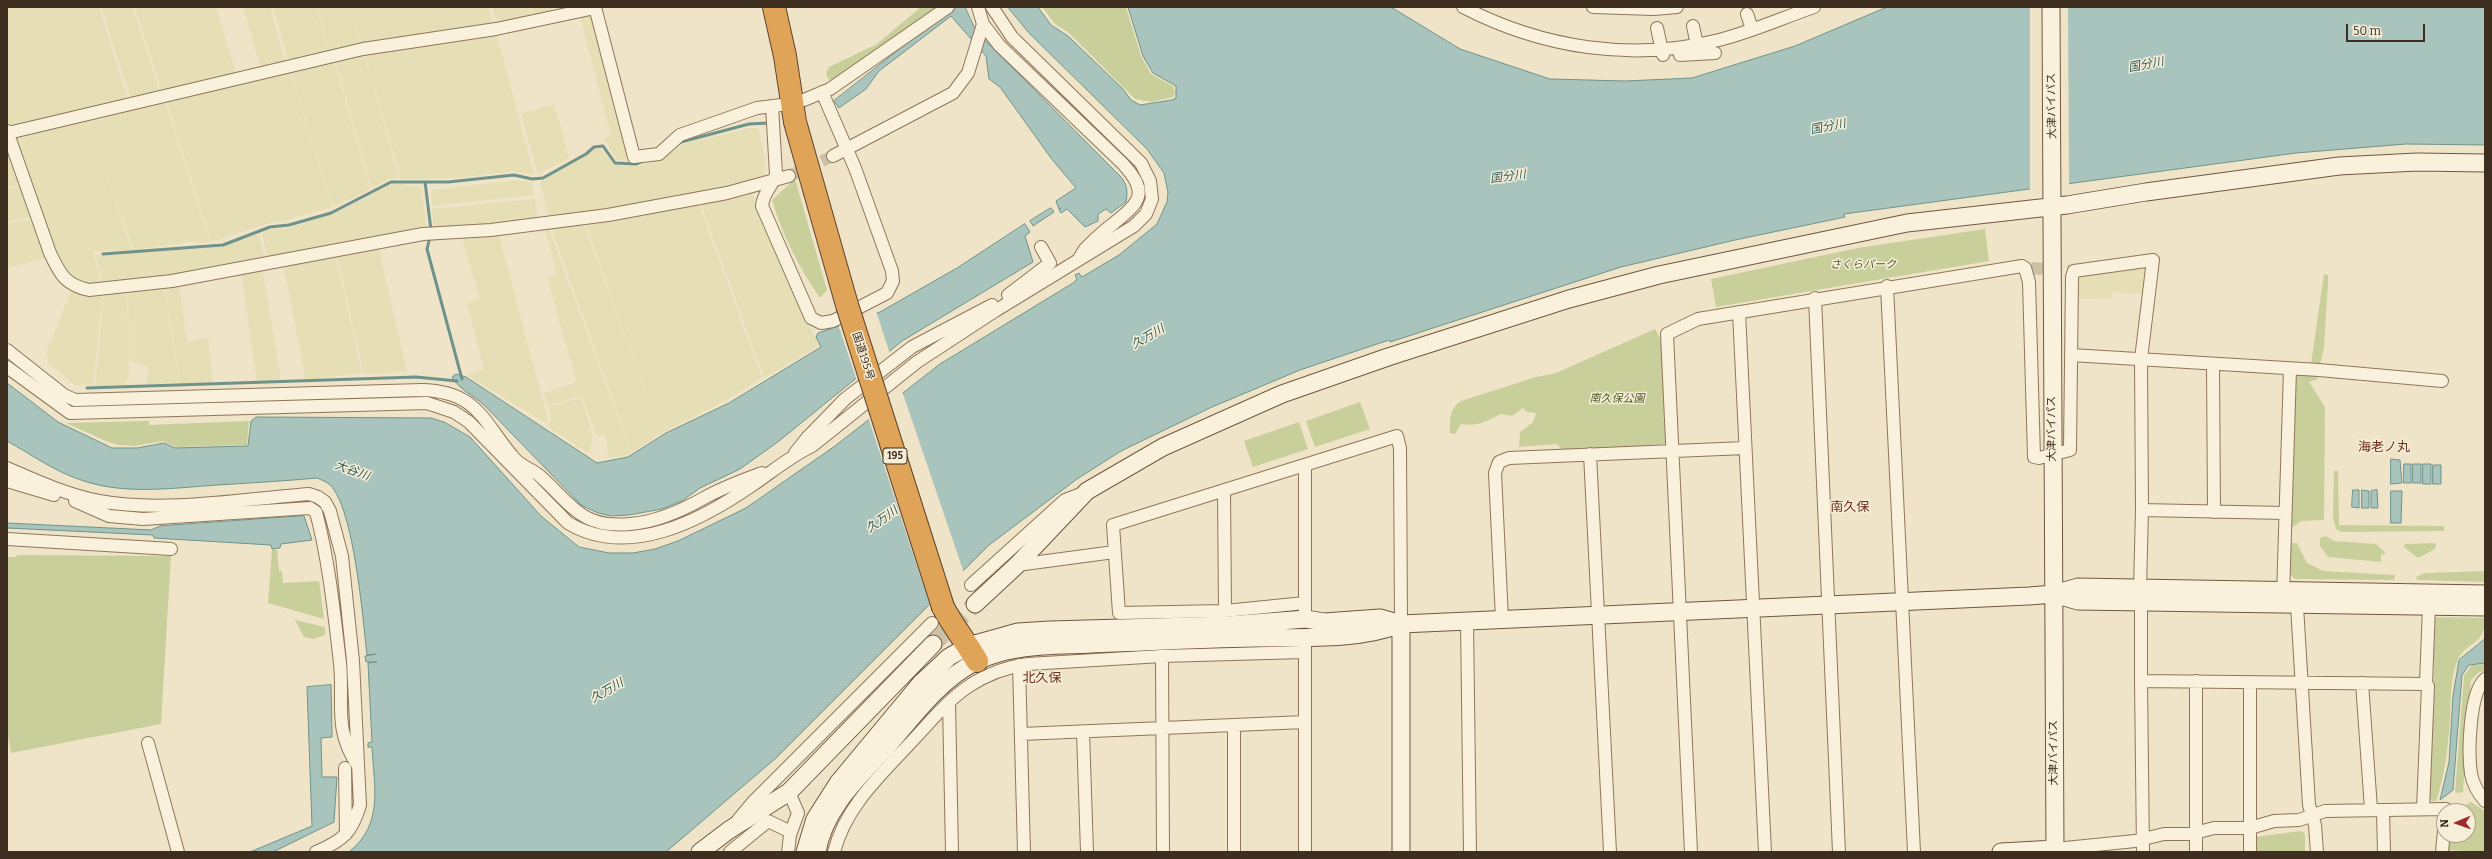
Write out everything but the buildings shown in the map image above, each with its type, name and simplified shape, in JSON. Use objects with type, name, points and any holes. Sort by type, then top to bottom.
[{"type":"highway","name":"国道195号","points":[[774,7],[785,56],[798,100],[811,180],[955,603],[952,625],[973,654]]},
{"type":"street","points":[[789,176],[727,193],[608,215],[491,230],[424,234],[172,282],[89,290],[76,287],[58,271],[50,253],[7,132],[363,49],[496,29],[595,8],[634,157],[659,154],[680,134],[757,108],[798,100],[948,7]]},
{"type":"street","points":[[833,156],[953,93],[963,83],[968,73],[982,27],[978,7]]},
{"type":"street","points":[[794,454],[807,438],[845,399],[912,346],[993,308],[1078,261],[1117,238],[1140,220],[1150,207],[1152,199],[1150,180],[1146,171],[1133,155],[1012,37],[992,7]]},
{"type":"street","points":[[1463,7],[1513,30],[1565,44],[1617,50],[1661,50],[1697,45],[1752,29],[1814,7]]},
{"type":"street","points":[[1593,7],[1647,9],[1677,7]]},
{"type":"street","name":"大津バイパス","points":[[2051,7],[2054,851]]},
{"type":"street","points":[[1747,14],[1752,29]]},
{"type":"street","points":[[1693,26],[1697,45]]},
{"type":"street","points":[[982,27],[1122,163],[1135,181],[1139,196],[1136,204],[1085,249],[1078,261]]},
{"type":"street","points":[[1657,28],[1662,55],[1715,53]]},
{"type":"street","points":[[798,100],[846,148],[855,168],[892,271],[893,281],[887,293],[833,321],[821,323],[812,318],[762,206],[763,195],[774,180],[798,100]]},
{"type":"street","points":[[729,830],[753,802],[955,603],[1065,500],[1087,491],[1163,447],[1282,394],[1388,357],[1569,299],[1659,275],[1858,232],[1907,223],[2052,207],[2339,166],[2417,162],[2485,163]]},
{"type":"street","points":[[7,367],[70,413],[404,403],[434,405],[462,416],[480,431],[568,523],[586,533],[607,538],[642,536],[675,527],[728,501],[794,454],[812,446],[917,362],[993,308],[1050,263],[1041,247]]},
{"type":"street","points":[[1691,852],[1671,451],[1667,334],[1698,319],[1887,286],[2017,266],[2028,268],[2030,282],[2034,457],[2052,456],[2070,450],[2072,271],[2153,260],[2141,359],[2142,510],[2140,595],[2143,852]]},
{"type":"street","points":[[1887,286],[1914,852]]},
{"type":"street","points":[[1814,298],[1839,852]]},
{"type":"street","points":[[1739,312],[1752,608],[1765,852]]},
{"type":"street","points":[[7,350],[64,394],[75,400],[421,390],[450,394],[461,399],[486,419],[517,462],[539,475],[569,507],[590,520],[607,524],[632,524],[663,517],[772,470]]},
{"type":"street","points":[[2071,355],[2290,369],[2442,381]]},
{"type":"street","points":[[2213,364],[2214,512]]},
{"type":"street","points":[[2290,369],[2285,513],[2287,601],[2301,682],[2309,805],[2317,852]]},
{"type":"street","points":[[1401,624],[1380,618],[1324,622],[1305,611],[1119,613],[1113,525],[1293,467],[1305,466],[1389,437],[1397,436],[1400,438],[1401,624],[1401,852]]},
{"type":"street","points":[[1502,619],[1496,467],[1499,462],[1509,458],[1745,448]]},
{"type":"street","points":[[1590,454],[1610,852]]},
{"type":"street","points":[[1305,466],[1305,611]]},
{"type":"street","points":[[7,468],[63,494]]},
{"type":"street","points":[[7,481],[63,494],[107,502],[150,506],[309,494],[318,497],[325,502],[330,511],[342,556],[354,661],[360,805],[357,817],[346,834],[336,843],[316,852]]},
{"type":"street","points":[[1224,490],[1225,611]]},
{"type":"street","points":[[955,603],[1017,565],[1087,491]]},
{"type":"street","points":[[2142,510],[2285,513]]},
{"type":"street","points":[[7,538],[172,549]]},
{"type":"street","points":[[1017,565],[1114,552]]},
{"type":"street","points":[[834,852],[846,820],[863,794],[949,703],[968,687],[984,678],[1019,665],[1162,656],[1304,644],[1380,632],[1401,624],[2054,594],[2078,601],[2140,595],[2485,607]]},
{"type":"street","points":[[2287,601],[2485,594]]},
{"type":"street","points":[[2423,809],[2428,686],[2426,684],[2429,606]]},
{"type":"street","points":[[817,852],[829,819],[844,794],[936,691],[973,654],[1002,636],[1038,630],[1230,625],[1305,611]]},
{"type":"street","points":[[1467,621],[1470,852]]},
{"type":"street","points":[[805,852],[815,819],[838,783],[922,683],[950,657],[1024,647],[1151,640],[1304,644]]},
{"type":"street","points":[[700,852],[729,830],[789,792],[933,644]]},
{"type":"street","points":[[1304,644],[1306,852]]},
{"type":"street","points":[[1162,656],[1163,852]]},
{"type":"street","points":[[1019,665],[1024,852]]},
{"type":"street","points":[[2485,678],[2481,682],[2474,698],[2470,756],[2472,774],[2480,795],[2485,801]]},
{"type":"street","points":[[2141,680],[2426,684]]},
{"type":"street","points":[[2196,681],[2196,852]]},
{"type":"street","points":[[2250,682],[2250,852]]},
{"type":"street","points":[[2362,683],[2377,809],[2384,852]]},
{"type":"street","points":[[949,703],[952,852]]},
{"type":"street","points":[[1021,734],[1305,722]]},
{"type":"street","points":[[1234,725],[1234,852]]},
{"type":"street","points":[[1084,732],[1086,852]]},
{"type":"street","points":[[148,743],[178,852]]},
{"type":"street","points":[[344,768],[346,834]]},
{"type":"street","points":[[788,852],[791,832],[798,813],[789,792]]},
{"type":"street","points":[[2001,852],[2054,851],[2142,839],[2164,834],[2196,833],[2219,828],[2250,828],[2274,821],[2299,820],[2324,811],[2436,809]]},
{"type":"street","points":[[730,852],[768,820],[791,832]]},
{"type":"shaded area","points":[[7,7],[99,7],[128,100],[10,129],[7,120]]},
{"type":"shaded area","points":[[101,7],[133,7],[160,92],[131,99]]},
{"type":"shaded area","points":[[135,7],[216,7],[236,73],[162,92]]},
{"type":"shaded area","points":[[243,7],[270,7],[285,61],[266,66],[260,65]]},
{"type":"shaded area","points":[[273,7],[316,7],[330,53],[288,60]]},
{"type":"shaded area","points":[[317,7],[350,7],[361,45],[331,53]]},
{"type":"shaded area","points":[[351,7],[488,7],[493,25],[361,43]]},
{"type":"shaded area","points":[[492,7],[529,7],[532,17],[501,24],[499,19],[496,19]]},
{"type":"shaded area","points":[[531,7],[551,7],[553,13],[533,17]]},
{"type":"shaded area","points":[[592,13],[631,161],[617,160],[603,138],[611,136],[580,16]]},
{"type":"shaded area","points":[[496,32],[534,175],[514,171],[455,178],[401,179],[365,54]]},
{"type":"shaded area","points":[[364,53],[399,178],[389,179],[371,188],[335,58]]},
{"type":"shaded area","points":[[334,59],[370,189],[333,207],[291,72]]},
{"type":"shaded area","points":[[290,71],[332,207],[290,219],[265,224],[211,242],[166,99]]},
{"type":"shaded area","points":[[165,101],[210,243],[189,242],[134,250],[103,165],[132,250],[93,251],[101,283],[97,286],[71,279],[62,269],[12,135],[96,118],[98,120],[104,119],[104,116]]},
{"type":"shaded area","points":[[554,104],[569,156],[566,160],[538,174],[521,114]]},
{"type":"shaded area","points":[[750,128],[758,128],[765,159],[764,180],[622,207],[549,218],[540,182],[594,149],[600,149],[614,164],[633,166],[661,161],[683,144]]},
{"type":"shaded area","points":[[7,144],[21,185],[7,187]]},
{"type":"shaded area","points":[[518,180],[532,183],[534,195],[432,206],[431,190]]},
{"type":"shaded area","points":[[391,184],[421,188],[427,228],[267,257],[262,234],[267,230],[287,228],[336,213]]},
{"type":"shaded area","points":[[22,186],[33,217],[7,222],[7,189]]},
{"type":"shaded area","points":[[752,192],[819,346],[764,378],[701,204]]},
{"type":"shaded area","points":[[535,199],[537,220],[434,230],[432,209]]},
{"type":"shaded area","points":[[698,202],[762,378],[727,400],[660,434],[632,453],[551,227],[583,222],[654,417],[585,222]]},
{"type":"shaded area","points":[[33,219],[45,254],[43,259],[7,268],[7,224]]},
{"type":"shaded area","points":[[549,229],[631,453],[624,456],[608,458],[606,436],[596,434],[582,396],[548,405],[544,393],[574,383],[576,380],[547,278],[557,274],[545,230]]},
{"type":"shaded area","points":[[498,232],[548,420],[546,423],[466,375],[484,369],[467,303],[480,299],[461,235],[468,234],[470,239],[475,238],[475,233]]},
{"type":"shaded area","points":[[259,234],[264,257],[262,261],[162,280],[103,285],[96,255],[216,248]]},
{"type":"shaded area","points":[[378,246],[407,372],[364,374],[337,256]]},
{"type":"shaded area","points":[[335,253],[362,373],[306,380],[283,263]]},
{"type":"shaded area","points":[[2143,266],[2147,270],[2144,294],[2111,292],[2111,298],[2076,299],[2076,278],[2079,274]]},
{"type":"shaded area","points":[[262,268],[281,380],[257,381],[241,272]]},
{"type":"shaded area","points":[[179,284],[187,342],[208,338],[213,382],[180,383],[165,286]]},
{"type":"shaded area","points":[[164,286],[179,382],[146,384],[149,367],[129,361],[128,290]]},
{"type":"shaded area","points":[[76,290],[103,293],[93,385],[75,385],[49,364],[46,353],[71,292]]},
{"type":"shaded area","points":[[127,291],[129,376],[124,385],[95,387],[104,293]]},
{"type":"shaded area","points":[[581,398],[593,435],[590,450],[587,453],[547,426],[551,420],[548,407]]},
{"type":"green space","points":[[921,7],[936,7],[913,27],[835,81],[828,79],[826,73],[829,67],[877,44]]},
{"type":"green space","points":[[1042,7],[1126,7],[1141,56],[1151,74],[1173,86],[1175,93],[1173,97],[1152,102],[1135,99],[1068,32],[1055,24]]},
{"type":"green space","points":[[795,179],[827,290],[820,298],[805,275],[792,250],[772,200]]},
{"type":"green space","name":"さくらパーク","points":[[1985,229],[1989,261],[1716,307],[1711,279],[1858,248]]},
{"type":"green space","points":[[2324,274],[2328,275],[2328,284],[2324,347],[2320,365],[2311,364]]},
{"type":"green space","name":"南久保公園","points":[[1655,329],[1661,340],[1667,440],[1664,444],[1607,449],[1562,450],[1557,444],[1519,447],[1520,432],[1533,422],[1536,413],[1527,412],[1523,408],[1512,416],[1501,414],[1477,424],[1461,424],[1455,434],[1450,433],[1450,419],[1452,411],[1461,401],[1536,377],[1556,373]]},
{"type":"green space","points":[[2295,371],[2311,371],[2318,379],[2309,382],[2325,407],[2324,520],[2301,521],[2290,529]]},
{"type":"green space","points":[[1360,402],[1370,429],[1315,447],[1306,421]]},
{"type":"green space","points":[[149,421],[149,425],[249,421],[247,445],[176,447],[163,441],[135,446],[119,445],[108,442],[66,423]]},
{"type":"green space","points":[[1299,422],[1308,449],[1253,467],[1244,441]]},
{"type":"green space","points":[[2334,471],[2338,471],[2339,525],[2444,526],[2444,531],[2341,532],[2336,529],[2333,518]]},
{"type":"green space","points":[[2326,536],[2334,541],[2376,544],[2386,553],[2381,555],[2381,562],[2328,557],[2320,546],[2320,538]]},
{"type":"green space","points":[[2291,543],[2297,543],[2307,563],[2323,571],[2395,575],[2394,580],[2295,579],[2289,574]]},
{"type":"green space","points":[[2405,544],[2436,544],[2435,549],[2418,558],[2404,547]]},
{"type":"green space","points":[[272,549],[277,550],[279,571],[282,571],[283,583],[319,581],[324,619],[268,603]]},
{"type":"green space","points":[[17,555],[171,556],[161,724],[11,753],[7,731],[7,557],[16,557]]},
{"type":"green space","points":[[2485,571],[2485,582],[2417,580],[2416,577],[2425,573]]},
{"type":"green space","points":[[2433,617],[2485,618],[2482,635],[2460,655],[2455,669],[2452,683],[2446,761],[2436,801],[2431,801],[2429,798],[2434,683]]},
{"type":"green space","points":[[295,620],[325,627],[325,635],[313,639],[304,637]]},
{"type":"green space","points":[[2485,664],[2485,672],[2479,672],[2471,680],[2463,792],[2458,793],[2455,792],[2464,675],[2472,665]]},
{"type":"green space","points":[[2476,805],[2485,811],[2485,852],[2449,850],[2449,843],[2476,843]]},
{"type":"green space","points":[[2301,831],[2305,834],[2305,852],[2255,852],[2255,837]]},
{"type":"water","points":[[953,7],[965,7],[976,31],[1120,176],[1126,188],[1126,202],[1111,213],[1106,209],[1098,214],[1098,221],[1085,227],[1067,209],[1061,213],[1059,210],[1061,208],[1059,209],[1056,201],[1076,188],[1051,158],[1000,87],[989,79],[986,56],[951,16],[879,71],[866,89],[839,108],[834,101]]},
{"type":"water","points":[[1008,7],[1038,7],[1051,25],[1068,36],[1122,88],[1131,100],[1140,105],[1176,98],[1176,86],[1153,73],[1143,56],[1128,7],[1391,7],[1460,49],[1550,79],[1625,81],[1692,78],[1795,46],[1887,7],[2485,7],[2485,145],[2406,144],[2296,153],[1844,214],[1845,217],[1735,240],[1621,267],[1390,342],[1389,340],[1300,370],[1212,407],[1121,451],[1077,479],[989,545],[776,758],[666,852],[349,852],[360,841],[368,829],[374,804],[375,790],[372,747],[368,747],[368,743],[372,742],[368,663],[377,662],[366,662],[365,656],[376,654],[367,655],[360,592],[351,540],[345,516],[338,497],[330,485],[317,478],[167,489],[116,488],[73,477],[7,441],[7,383],[58,422],[112,448],[137,448],[164,443],[175,448],[248,446],[251,421],[256,417],[431,418],[444,422],[470,437],[541,516],[579,547],[609,553],[633,553],[655,549],[678,541],[746,508],[835,446],[940,364],[1073,283],[1077,279],[1075,275],[1079,273],[1082,277],[1119,255],[1157,224],[1167,202],[1168,192],[1164,173],[1147,149],[1029,33]]},
{"type":"water","points":[[1051,208],[1054,212],[1033,226],[1030,221]]},
{"type":"water","points":[[1025,224],[1030,232],[1025,236],[1033,262],[902,341],[779,441],[740,469],[700,488],[682,501],[662,509],[629,515],[611,516],[598,513],[581,505],[481,402],[463,389],[452,377],[456,374],[466,377],[597,463],[628,457],[666,433],[729,403],[821,347],[816,337],[818,333],[880,312],[957,268]]},
{"type":"water","points":[[2391,459],[2400,460],[2402,483],[2391,484]]},
{"type":"water","points":[[2404,464],[2411,464],[2411,483],[2404,483]]},
{"type":"water","points":[[2413,464],[2421,464],[2421,483],[2413,483]]},
{"type":"water","points":[[2423,464],[2431,464],[2431,484],[2423,484]]},
{"type":"water","points":[[2433,465],[2441,465],[2441,484],[2433,484]]},
{"type":"water","points":[[2353,490],[2359,490],[2359,508],[2352,507]]},
{"type":"water","points":[[2362,490],[2369,491],[2369,508],[2362,508]]},
{"type":"water","points":[[2377,490],[2378,508],[2371,508],[2371,491]]},
{"type":"water","points":[[2391,491],[2402,491],[2401,523],[2391,523]]},
{"type":"water","points":[[304,516],[312,540],[281,544],[280,548],[272,549],[271,545],[154,538],[153,535],[7,528],[7,523],[151,530],[160,526]]},
{"type":"water","points":[[2485,639],[2485,663],[2469,665],[2462,675],[2453,790],[2440,800],[2449,762],[2453,696],[2459,660]]},
{"type":"water","points":[[331,685],[332,737],[321,738],[322,777],[337,777],[334,822],[273,852],[250,852],[312,826],[307,687]]},
{"type":"pier","points":[[2030,7],[2068,7],[2069,185],[2030,190]]},
{"type":"pier","points":[[876,311],[890,354],[857,381],[838,324]]},
{"type":"pier","points":[[902,391],[964,573],[930,606],[868,417]]},
{"type":"waterway","points":[[681,142],[749,124],[769,123]]},
{"type":"waterway","points":[[103,254],[223,245],[270,227],[289,225],[331,213],[391,182],[448,182],[514,175],[532,179],[543,178],[586,154],[594,147],[603,146],[615,163],[636,164],[643,161]]},
{"type":"waterway","points":[[425,182],[431,230]]},
{"type":"waterway","points":[[430,237],[427,249],[462,379]]},
{"type":"waterway","points":[[87,388],[416,377],[457,381]]},
{"type":"tunnel","points":[[789,176],[833,156]]},
{"type":"tunnel","points":[[2031,268],[2069,271]]},
{"type":"tunnel","points":[[933,644],[975,604]]},
{"type":"district","name":"海老ノ丸","points":[[2384,447]]},
{"type":"district","name":"南久保","points":[[1850,507]]},
{"type":"district","name":"北久保","points":[[1042,678]]},
{"type":"water label","name":"国分川","points":[[2146,65]]},
{"type":"water label","name":"国分川","points":[[1828,127]]},
{"type":"water label","name":"国分川","points":[[1508,177]]},
{"type":"water label","name":"久万川","points":[[1148,337]]},
{"type":"water label","name":"大谷川","points":[[352,471]]},
{"type":"water label","name":"久万川","points":[[882,520]]},
{"type":"water label","name":"久万川","points":[[607,691]]}]
